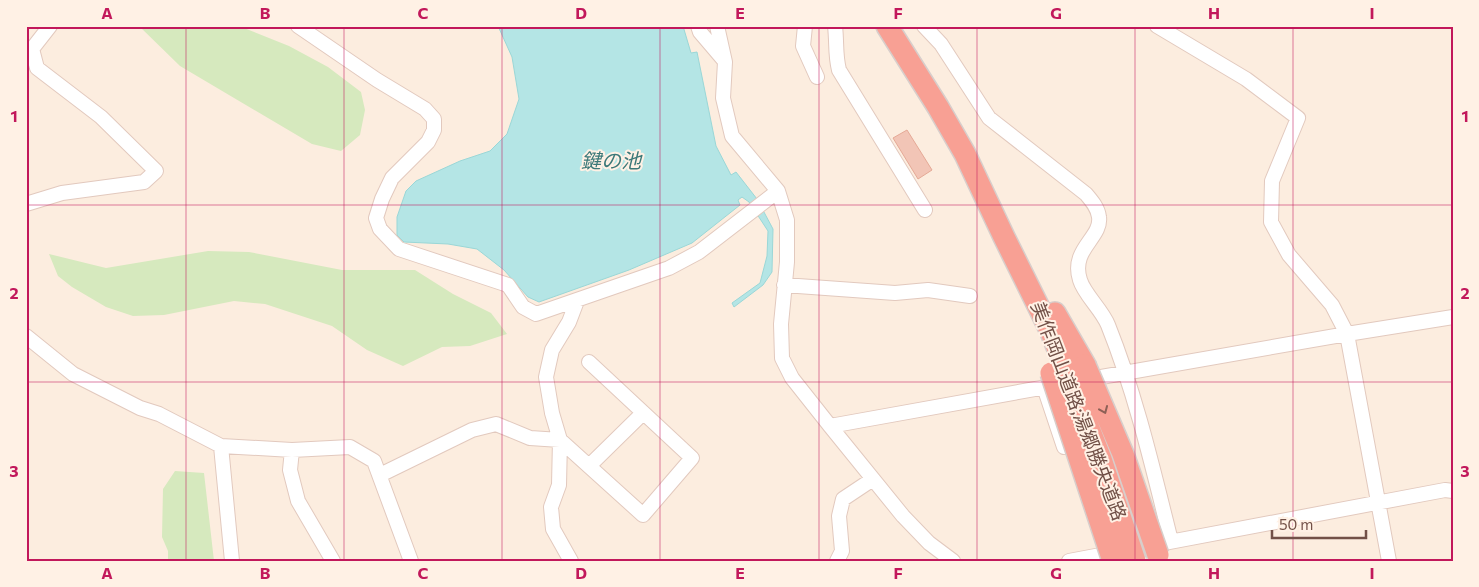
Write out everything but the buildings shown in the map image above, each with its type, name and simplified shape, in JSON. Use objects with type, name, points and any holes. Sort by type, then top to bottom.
[{"type":"highway","name":"美作岡山道路;湯郷勝央道路","points":[[871,26],[1007,243]]},
{"type":"highway","name":"美作岡山道路;湯郷勝央道路","points":[[887,26],[966,154],[1051,332],[1062,373],[1101,459],[1136,561]]},
{"type":"highway","points":[[1062,373],[1123,454],[1163,552]]},
{"type":"highway","points":[[1062,373],[1107,558]]},
{"type":"street","points":[[26,204],[62,194],[144,182],[156,171],[101,117],[37,68],[32,49],[50,26]]},
{"type":"street","points":[[298,26],[377,80],[425,109],[434,118],[434,130],[428,142],[392,178],[376,218],[380,229],[399,249],[508,285],[523,307],[536,314],[669,268],[699,252],[778,191]]},
{"type":"street","points":[[698,26],[700,32],[725,62]]},
{"type":"street","points":[[718,26],[725,62],[724,98],[732,136],[778,191],[787,220],[787,262],[781,324],[782,358],[792,378],[903,516],[929,543],[953,561]]},
{"type":"street","points":[[805,26],[802,46],[817,77]]},
{"type":"street","points":[[835,26],[837,39],[835,54],[839,70],[925,210]]},
{"type":"street","points":[[1157,26],[1246,79],[1298,118],[1272,182],[1271,222],[1289,255],[1332,305],[1347,334],[1389,561]]},
{"type":"street","points":[[929,28],[989,118],[1086,194],[1096,206],[1100,218],[1095,232],[1078,260],[1080,281],[1108,323],[1138,411],[1163,552]]},
{"type":"street","points":[[784,285],[895,293],[928,290],[970,296]]},
{"type":"street","points":[[570,561],[552,529],[550,507],[559,485],[560,440],[552,413],[546,377],[552,350],[569,322],[578,300]]},
{"type":"street","points":[[830,426],[1062,373],[1126,373],[1453,317]]},
{"type":"street","points":[[26,336],[73,374],[220,446],[292,450],[350,447],[374,460],[411,561]]},
{"type":"street","points":[[380,475],[472,430],[496,424],[530,438],[560,440],[643,515],[692,458],[589,362]]},
{"type":"street","points":[[589,466],[643,412]]},
{"type":"street","points":[[220,446],[232,561]]},
{"type":"street","points":[[292,450],[290,470],[298,501],[333,561]]},
{"type":"street","points":[[837,561],[842,551],[839,516],[843,499],[873,479]]},
{"type":"street","points":[[1069,561],[1163,552],[1378,502],[1453,490]]},
{"type":"green space","points":[[139,26],[239,26],[289,46],[328,67],[361,92],[365,110],[360,135],[341,151],[312,144],[180,66]]},
{"type":"green space","points":[[208,251],[249,252],[342,270],[415,270],[453,294],[491,313],[507,334],[470,346],[442,347],[403,366],[367,350],[332,326],[265,304],[234,301],[164,315],[133,316],[106,307],[72,287],[58,276],[49,254],[106,268]]},
{"type":"green space","points":[[175,471],[204,473],[214,561],[168,561],[168,551],[162,537],[163,489]]},
{"type":"water","name":"鍵の池","points":[[498,26],[683,26],[691,53],[697,52],[716,146],[731,175],[736,172],[757,199],[773,229],[772,272],[763,285],[734,307],[732,303],[760,283],[767,256],[768,231],[749,202],[742,197],[738,200],[740,205],[692,243],[629,270],[539,302],[528,297],[504,270],[477,249],[448,244],[404,242],[397,235],[397,217],[406,191],[416,181],[460,161],[490,151],[507,134],[519,99],[512,57]]}]
